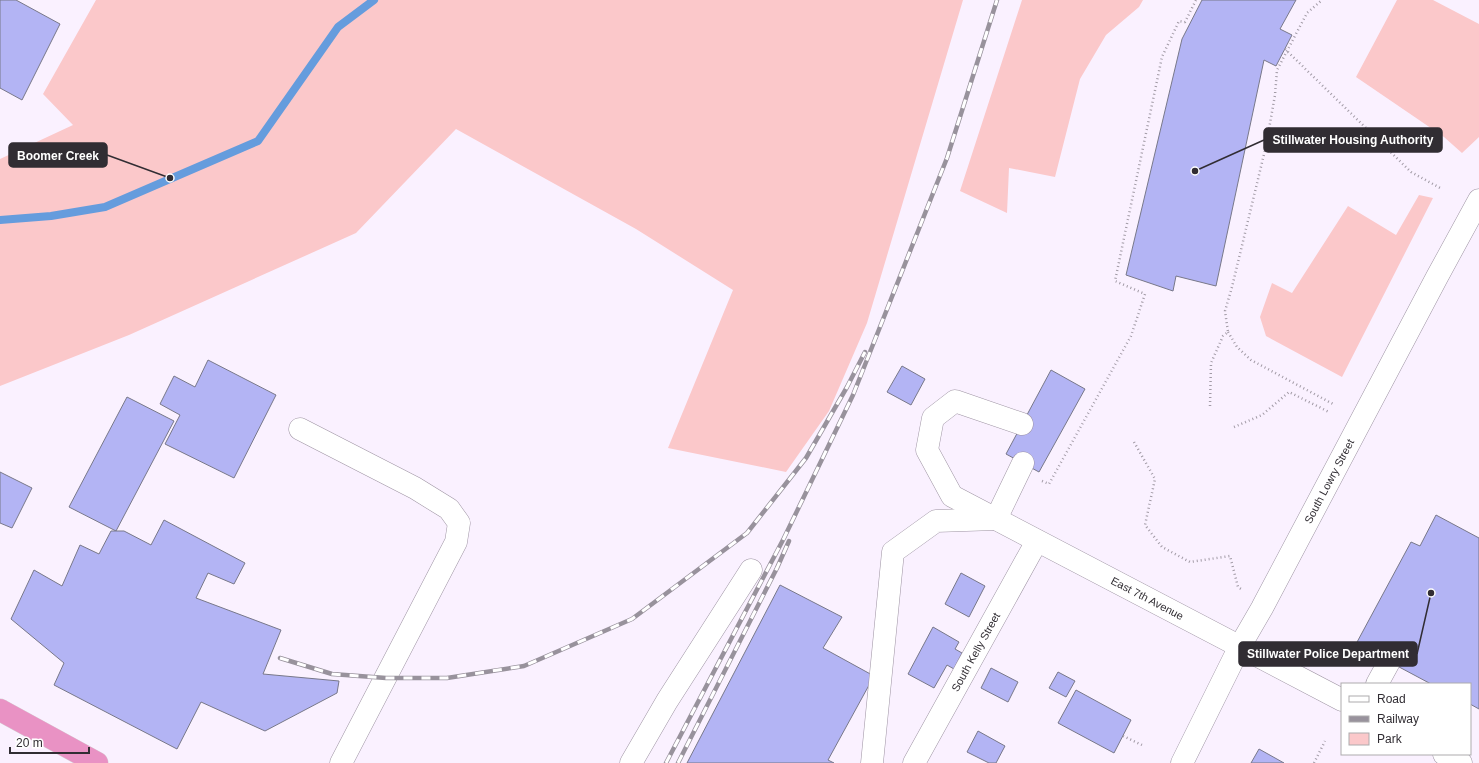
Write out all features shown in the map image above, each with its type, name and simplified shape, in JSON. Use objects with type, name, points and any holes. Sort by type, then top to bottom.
[{"type":"highway","points":[[0,710],[90,761]]},
{"type":"street","name":"South Lowry Street","points":[[1182,763],[1240,646],[1262,608],[1433,284],[1474,224],[1479,200]]},
{"type":"street","name":"East 7th Avenue","points":[[1022,424],[955,400],[934,418],[927,450],[952,496],[1341,699]]},
{"type":"street","points":[[300,429],[415,488],[449,509],[459,523],[456,542],[341,763]]},
{"type":"street","points":[[872,763],[893,552],[936,521],[996,519],[1022,466]]},
{"type":"street","name":"South Kelly Street","points":[[914,763],[1037,541]]},
{"type":"street","points":[[631,763],[667,701],[751,570]]},
{"type":"street","points":[[1378,683],[1389,662]]},
{"type":"street","points":[[1445,755],[1461,763]]},
{"type":"path","points":[[1022,466],[1049,484],[1131,336],[1145,294],[1115,281],[1162,57],[1178,21],[1185,22],[1196,0]]},
{"type":"path","points":[[1322,0],[1307,13],[1286,50],[1277,70],[1275,95],[1266,146],[1232,287],[1225,310],[1228,332],[1237,347],[1251,360],[1333,404]]},
{"type":"path","points":[[1286,50],[1411,172],[1442,189]]},
{"type":"path","points":[[1210,406],[1211,363],[1223,336],[1228,332]]},
{"type":"path","points":[[1234,428],[1262,415],[1289,392],[1330,412]]},
{"type":"path","points":[[1134,442],[1155,479],[1145,526],[1162,547],[1190,562],[1230,556],[1238,587],[1241,589]]},
{"type":"path","points":[[1123,736],[1142,745]]},
{"type":"path","points":[[1314,763],[1326,742]]},
{"type":"green space","points":[[96,0],[963,0],[867,323],[829,411],[786,472],[668,448],[733,290],[636,229],[456,129],[356,233],[129,335],[0,386],[0,159],[73,125],[43,94]]},
{"type":"green space","points":[[1022,0],[1143,0],[1139,7],[1106,35],[1080,79],[1055,177],[1009,168],[1007,213],[960,191]]},
{"type":"green space","points":[[1397,0],[1433,0],[1479,24],[1479,137],[1462,153],[1444,137],[1356,77]]},
{"type":"green space","points":[[1419,195],[1433,198],[1342,377],[1266,336],[1260,317],[1272,283],[1292,293],[1348,206],[1396,235]]},
{"type":"building","points":[[0,0],[16,0],[60,24],[22,100],[0,88]]},
{"type":"building","points":[[1202,0],[1296,0],[1280,29],[1292,35],[1276,66],[1264,60],[1216,286],[1176,276],[1173,291],[1126,275],[1182,39]]},
{"type":"building","points":[[208,360],[276,395],[234,478],[165,444],[180,415],[160,404],[174,376],[195,387]]},
{"type":"building","points":[[902,366],[925,379],[911,405],[887,392]]},
{"type":"building","points":[[1051,370],[1085,389],[1039,472],[1006,454]]},
{"type":"building","points":[[127,397],[174,421],[116,531],[69,507]]},
{"type":"building","points":[[0,472],[32,488],[12,528],[0,523]]},
{"type":"building","points":[[1436,515],[1479,538],[1479,709],[1471,705],[1471,683],[1429,683],[1356,644],[1411,542],[1420,546]]},
{"type":"building","points":[[164,520],[245,563],[234,584],[208,573],[196,598],[281,630],[263,674],[339,681],[337,693],[265,731],[201,702],[177,749],[54,685],[64,663],[11,619],[34,570],[62,586],[80,545],[99,554],[111,531],[124,531],[151,545]]},
{"type":"building","points":[[961,573],[985,586],[969,617],[945,604]]},
{"type":"building","points":[[780,585],[842,617],[823,648],[874,676],[828,760],[834,763],[687,763]]},
{"type":"building","points":[[933,627],[959,642],[955,649],[962,653],[954,669],[947,665],[934,688],[908,674]]},
{"type":"building","points":[[991,668],[1018,682],[1008,702],[981,688]]},
{"type":"building","points":[[1058,672],[1075,681],[1066,697],[1049,688]]},
{"type":"building","points":[[1076,690],[1131,720],[1114,753],[1058,723]]},
{"type":"building","points":[[978,731],[1005,746],[996,763],[989,763],[967,752]]},
{"type":"building","points":[[1259,749],[1284,763],[1251,763]]},
{"type":"waterway","points":[[0,220],[51,216],[105,207],[258,141],[338,27],[374,0]]},
{"type":"railway","points":[[666,763],[784,538],[853,395],[947,158],[997,0]]},
{"type":"railway","points":[[280,658],[332,674],[386,678],[447,678],[524,666],[632,619],[747,533],[806,458],[847,387],[865,352]]},
{"type":"railway","points":[[678,763],[777,568],[789,541]]},
{"type":"place","name":"Stillwater Housing Authority","points":[[1195,171]]},
{"type":"place","name":"Boomer Creek","points":[[170,178]]},
{"type":"place","name":"Stillwater Police Department","points":[[1431,593]]}]
